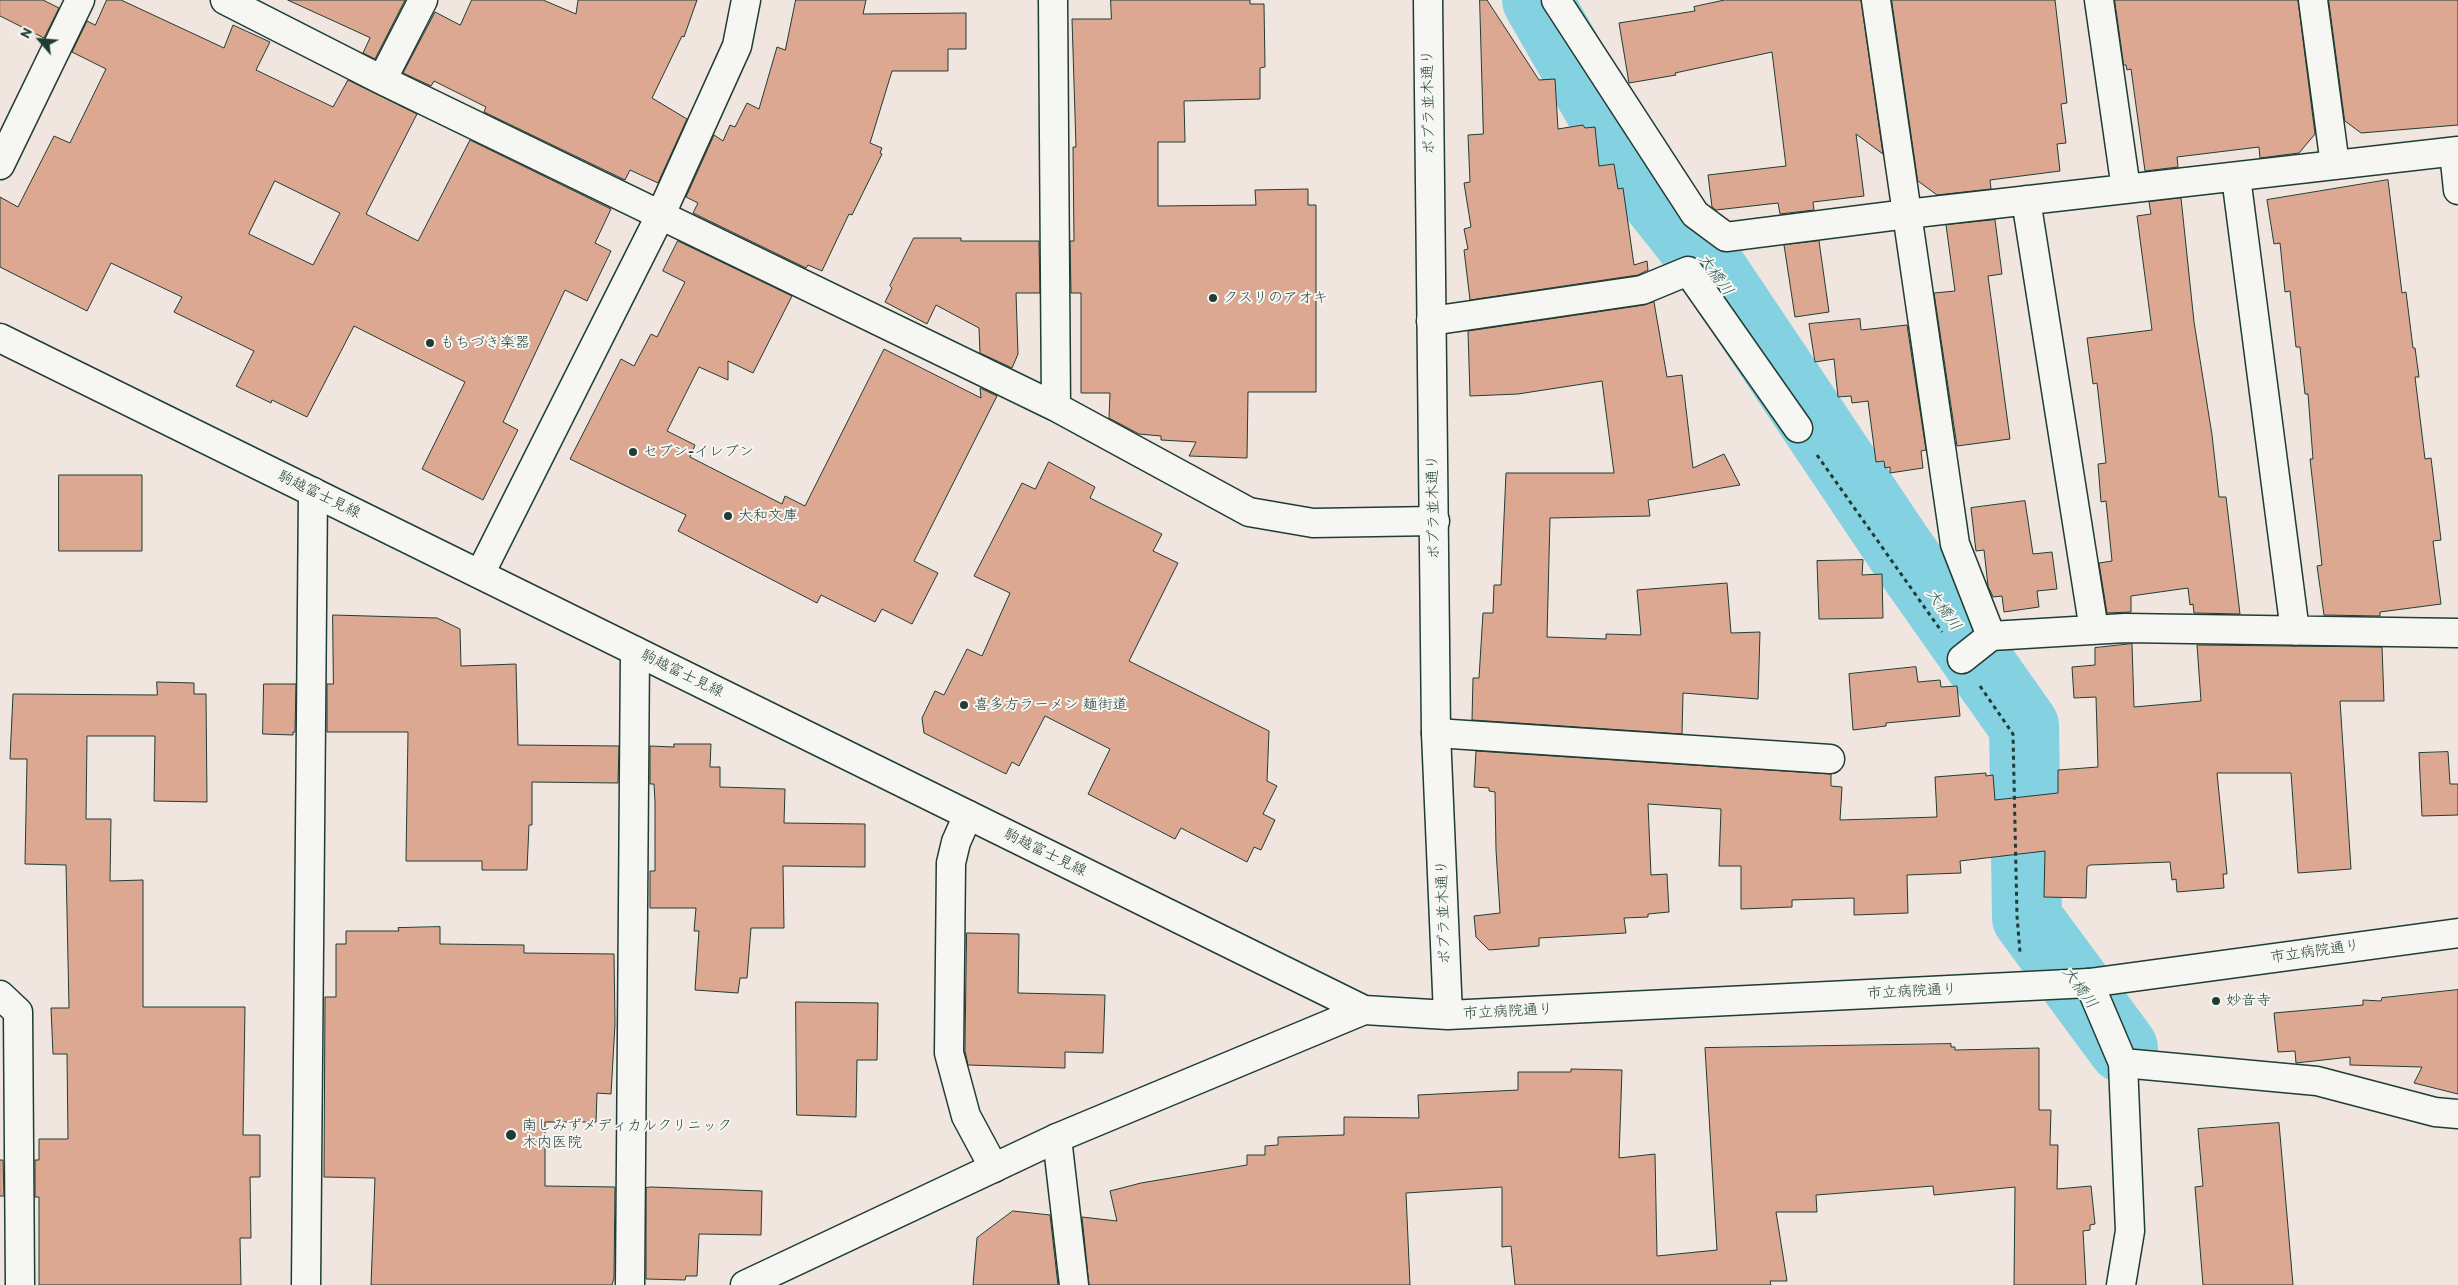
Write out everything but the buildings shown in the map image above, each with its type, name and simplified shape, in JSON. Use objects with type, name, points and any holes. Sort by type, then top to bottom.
[{"type":"street","points":[[0,165],[80,0]]},
{"type":"street","points":[[225,0],[382,80],[1056,407],[1249,512],[1313,523],[1435,521]]},
{"type":"street","points":[[382,80],[423,0]]},
{"type":"street","points":[[480,574],[661,214],[737,46],[746,0]]},
{"type":"street","points":[[1052,0],[1056,407]]},
{"type":"street","name":"ポプラ並木通り","points":[[1428,0],[1436,733],[1448,1015]]},
{"type":"street","points":[[1556,0],[1695,214],[1726,237],[1907,214],[2456,151],[2458,190]]},
{"type":"street","points":[[1876,0],[1955,544],[1992,636]]},
{"type":"street","points":[[2099,0],[2126,190]]},
{"type":"street","points":[[2313,0],[2335,165]]},
{"type":"street","points":[[2236,177],[2295,631]]},
{"type":"street","points":[[2026,200],[2094,630]]},
{"type":"street","points":[[1431,321],[1642,290],[1688,271],[1798,428]]},
{"type":"street","name":"駒越富士見線","points":[[0,338],[1364,1010]]},
{"type":"street","points":[[306,1285],[313,492]]},
{"type":"street","points":[[1962,659],[1992,636],[2094,630],[2134,628],[2458,633]]},
{"type":"street","points":[[630,1285],[635,651]]},
{"type":"street","points":[[1436,733],[1830,759]]},
{"type":"street","points":[[968,815],[956,842],[951,863],[949,1053],[966,1116],[994,1168]]},
{"type":"street","name":"市立病院通り","points":[[1364,1010],[1448,1015],[2089,983],[2458,933]]},
{"type":"street","points":[[2089,983],[2123,1063],[2130,1231],[2121,1285]]},
{"type":"street","points":[[0,995],[18,1012],[20,1285]]},
{"type":"street","points":[[745,1285],[1057,1138],[1364,1010]]},
{"type":"street","points":[[2123,1063],[2317,1081],[2435,1112],[2458,1114]]},
{"type":"street","points":[[1057,1138],[1074,1285]]},
{"type":"waterway","name":"大橋川","points":[[1537,0],[1639,178],[1713,271],[1900,550],[2024,726],[2027,918],[2123,1048]]},
{"type":"place","name":"クスリのアオキ","points":[[1213,298]]},
{"type":"place","name":"もちづき楽器","points":[[430,343]]},
{"type":"place","name":"セブン-イレブン","points":[[633,452]]},
{"type":"place","name":"大和文庫","points":[[728,516]]},
{"type":"place","name":"喜多方ラーメン 麺街道","points":[[964,705]]},
{"type":"place","name":"妙音寺","points":[[2216,1001]]},
{"type":"place","name":"南しみずメディカルクリニック 木内医院","points":[[511,1135]]}]
